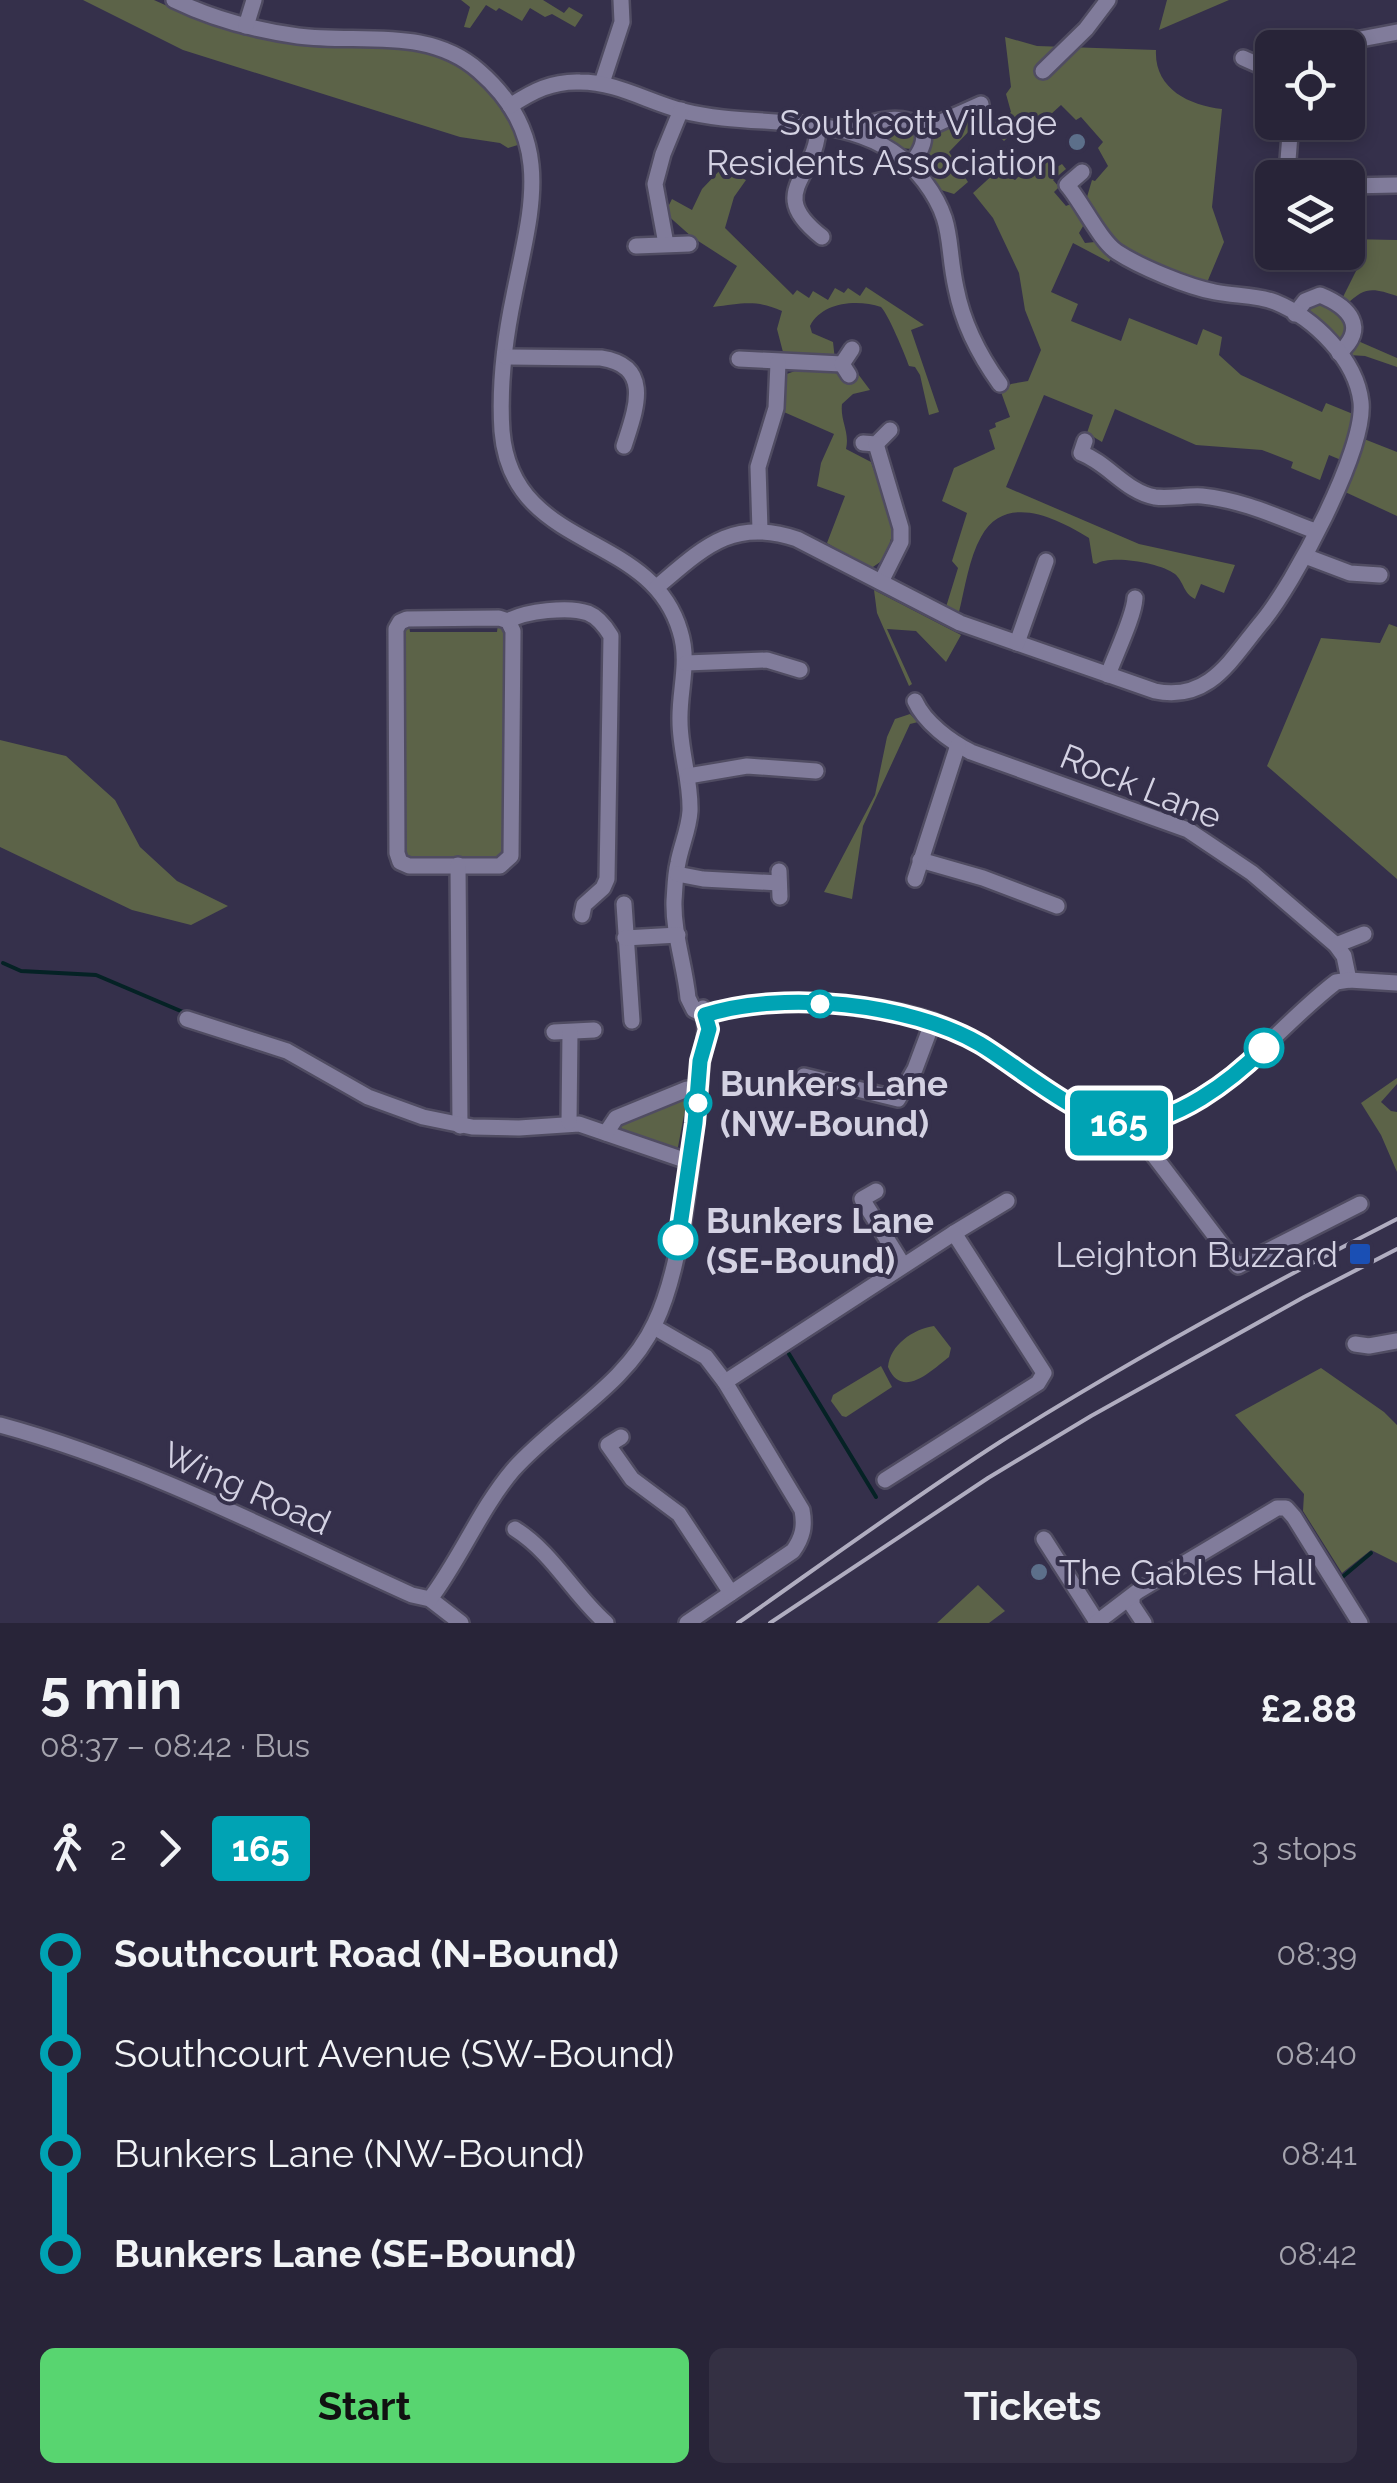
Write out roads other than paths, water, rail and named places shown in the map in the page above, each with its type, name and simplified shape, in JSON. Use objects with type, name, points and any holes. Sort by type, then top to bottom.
[{"type":"street","points":[[174,0],[202,14],[298,36],[422,42],[465,61],[499,91],[526,135],[534,186],[506,356],[502,435],[520,486],[540,510],[567,532],[621,558],[657,587],[680,630],[686,663],[680,722],[690,814],[674,906],[686,982],[702,1002],[705,1015],[695,1044],[700,1061],[690,1162],[672,1276],[654,1327],[615,1377],[542,1439],[510,1474],[430,1598]]},
{"type":"street","points":[[246,26],[254,0]]},
{"type":"street","points":[[602,84],[622,22],[621,0]]},
{"type":"street","points":[[1043,71],[1086,29],[1108,0]]},
{"type":"street","points":[[1365,38],[1397,32]]},
{"type":"street","points":[[1243,58],[1255,63]]},
{"type":"street","points":[[510,106],[547,85],[602,84],[681,110],[760,123],[818,125],[854,132],[885,147],[910,165],[942,208],[950,231],[962,313],[982,369],[1000,384]]},
{"type":"street","points":[[923,130],[981,104]]},
{"type":"street","points":[[666,244],[655,184],[681,110]]},
{"type":"street","points":[[854,132],[868,124],[900,120],[917,123],[923,130],[924,142],[910,165]]},
{"type":"street","points":[[818,125],[816,152],[794,196],[807,225],[822,237]]},
{"type":"street","points":[[657,587],[714,541],[760,530],[797,539],[960,623],[1156,691],[1182,694],[1204,686],[1225,667],[1272,611],[1305,556],[1348,460],[1360,416],[1355,380],[1338,352],[1296,314],[1267,299],[1196,288],[1119,253],[1067,185],[1082,172]]},
{"type":"street","points":[[1365,186],[1397,185]]},
{"type":"street","points":[[636,246],[689,244]]},
{"type":"street","points":[[1296,314],[1305,301],[1320,295],[1342,308],[1354,325],[1355,334],[1352,342],[1338,352]]},
{"type":"street","points":[[739,358],[846,370],[852,350]]},
{"type":"street","points":[[506,356],[601,358],[624,367],[632,376],[639,399],[624,446]]},
{"type":"street","points":[[760,530],[758,467],[773,422],[778,363]]},
{"type":"street","points":[[881,582],[901,542],[901,528],[869,444],[890,430]]},
{"type":"street","points":[[1081,454],[1152,496],[1206,496],[1242,504],[1315,531]]},
{"type":"street","points":[[1305,556],[1350,573],[1380,575]]},
{"type":"street","points":[[1017,642],[1040,566]]},
{"type":"street","points":[[1108,675],[1136,598]]},
{"type":"street","points":[[508,621],[513,632],[512,866],[396,866],[397,618],[508,621],[530,612],[580,612],[598,619],[611,636],[601,854],[607,880],[584,905],[582,914]]},
{"type":"street","points":[[686,663],[753,660],[796,665]]},
{"type":"street","points":[[1225,667],[1238,678]]},
{"type":"street","name":"Rock Lane","points":[[915,701],[921,712],[958,744],[996,762],[1188,830],[1252,873],[1336,945],[1344,956],[1349,980]]},
{"type":"street","points":[[915,879],[958,744]]},
{"type":"street","points":[[688,776],[747,766],[816,771]]},
{"type":"street","points":[[920,860],[1035,904],[1058,906]]},
{"type":"street","points":[[458,866],[460,1126]]},
{"type":"street","points":[[677,874],[779,883]]},
{"type":"street","points":[[624,904],[632,1021]]},
{"type":"street","points":[[624,938],[678,934]]},
{"type":"street","points":[[1336,945],[1364,934]]},
{"type":"street","points":[[705,1015],[735,1007],[815,1003],[879,1008],[933,1021],[980,1044],[1088,1114],[1124,1124],[1145,1122],[1190,1104],[1223,1084],[1336,982],[1397,983]]},
{"type":"street","points":[[187,1019],[287,1051],[368,1097],[423,1118],[460,1126],[519,1128],[570,1122],[690,1162]]},
{"type":"street","points":[[814,1074],[898,1099],[916,1069],[933,1021]]},
{"type":"street","points":[[570,1122],[562,1032],[594,1030]]},
{"type":"street","points":[[658,1079],[664,1099]]},
{"type":"street","points":[[606,1133],[616,1118],[687,1089]]},
{"type":"street","points":[[1145,1122],[1149,1149],[1238,1266],[1360,1204]]},
{"type":"street","points":[[876,1191],[862,1200],[902,1265]]},
{"type":"street","points":[[726,1382],[902,1265],[1007,1201]]},
{"type":"street","points":[[885,1480],[1038,1383],[1044,1374],[954,1234]]},
{"type":"street","points":[[654,1327],[706,1357],[726,1382],[802,1510],[804,1521],[793,1550],[687,1623]]},
{"type":"street","points":[[1355,1344],[1397,1341]]},
{"type":"street","name":"Wing Road","points":[[0,1425],[116,1462],[412,1595],[430,1598],[461,1623]]},
{"type":"street","points":[[622,1438],[608,1445],[622,1468],[679,1514],[731,1593]]},
{"type":"street","points":[[1044,1539],[1096,1622],[1264,1515],[1286,1508],[1360,1623]]},
{"type":"street","points":[[515,1529],[536,1544],[606,1623]]},
{"type":"street","points":[[1132,1598],[1132,1605],[1144,1623]]},
{"type":"waterway","points":[[3,963],[21,971],[96,975],[183,1012]]},
{"type":"waterway","points":[[789,1354],[876,1497]]},
{"type":"waterway","points":[[1340,1579],[1371,1553]]},
{"type":"railway","points":[[738,1623],[1000,1442],[1196,1326],[1397,1219]]},
{"type":"railway","points":[[770,1623],[988,1478],[1091,1416],[1397,1249]]},
{"type":"place","name":"Southcott Village Residents Association","points":[[1077,142]]},
{"type":"place","name":"Bunkers Lane (NW-Bound)","points":[[698,1103]]},
{"type":"place","name":"Bunkers Lane (SE-Bound)","points":[[678,1240]]},
{"type":"place","name":"Leighton Buzzard","points":[[1360,1254]]},
{"type":"place","name":"The Gables Hall","points":[[1039,1572]]}]
